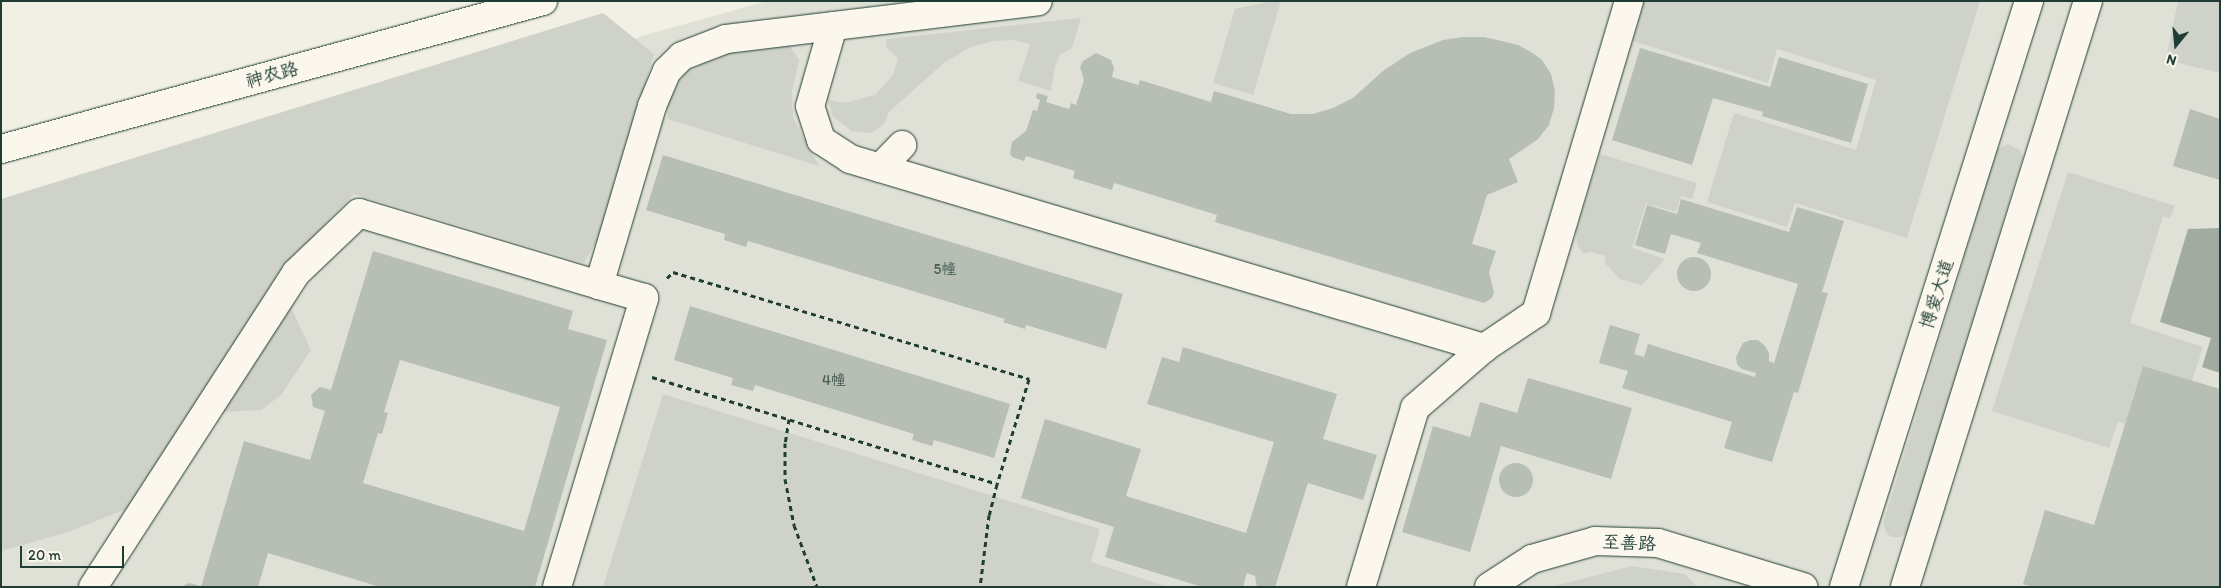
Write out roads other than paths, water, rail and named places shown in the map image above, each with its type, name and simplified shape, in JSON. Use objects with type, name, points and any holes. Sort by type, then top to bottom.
[{"type":"street","name":"神农路","points":[[1,149],[543,1]]},
{"type":"street","points":[[599,285],[652,106],[667,71],[682,56],[726,39],[1038,1]]},
{"type":"street","points":[[1361,587],[1415,408],[1484,348],[1536,313],[1629,1]]},
{"type":"street","name":"博爱大道","points":[[1844,587],[2029,1]]},
{"type":"street","points":[[1905,587],[2088,1]]},
{"type":"street","points":[[833,26],[810,106],[821,140],[850,159],[1484,348]]},
{"type":"street","points":[[880,168],[902,145]]},
{"type":"street","points":[[93,587],[296,273],[359,213],[644,298],[557,587]]},
{"type":"street","name":"至善路","points":[[1489,587],[1532,559],[1595,541],[1658,543],[1803,587]]}]
